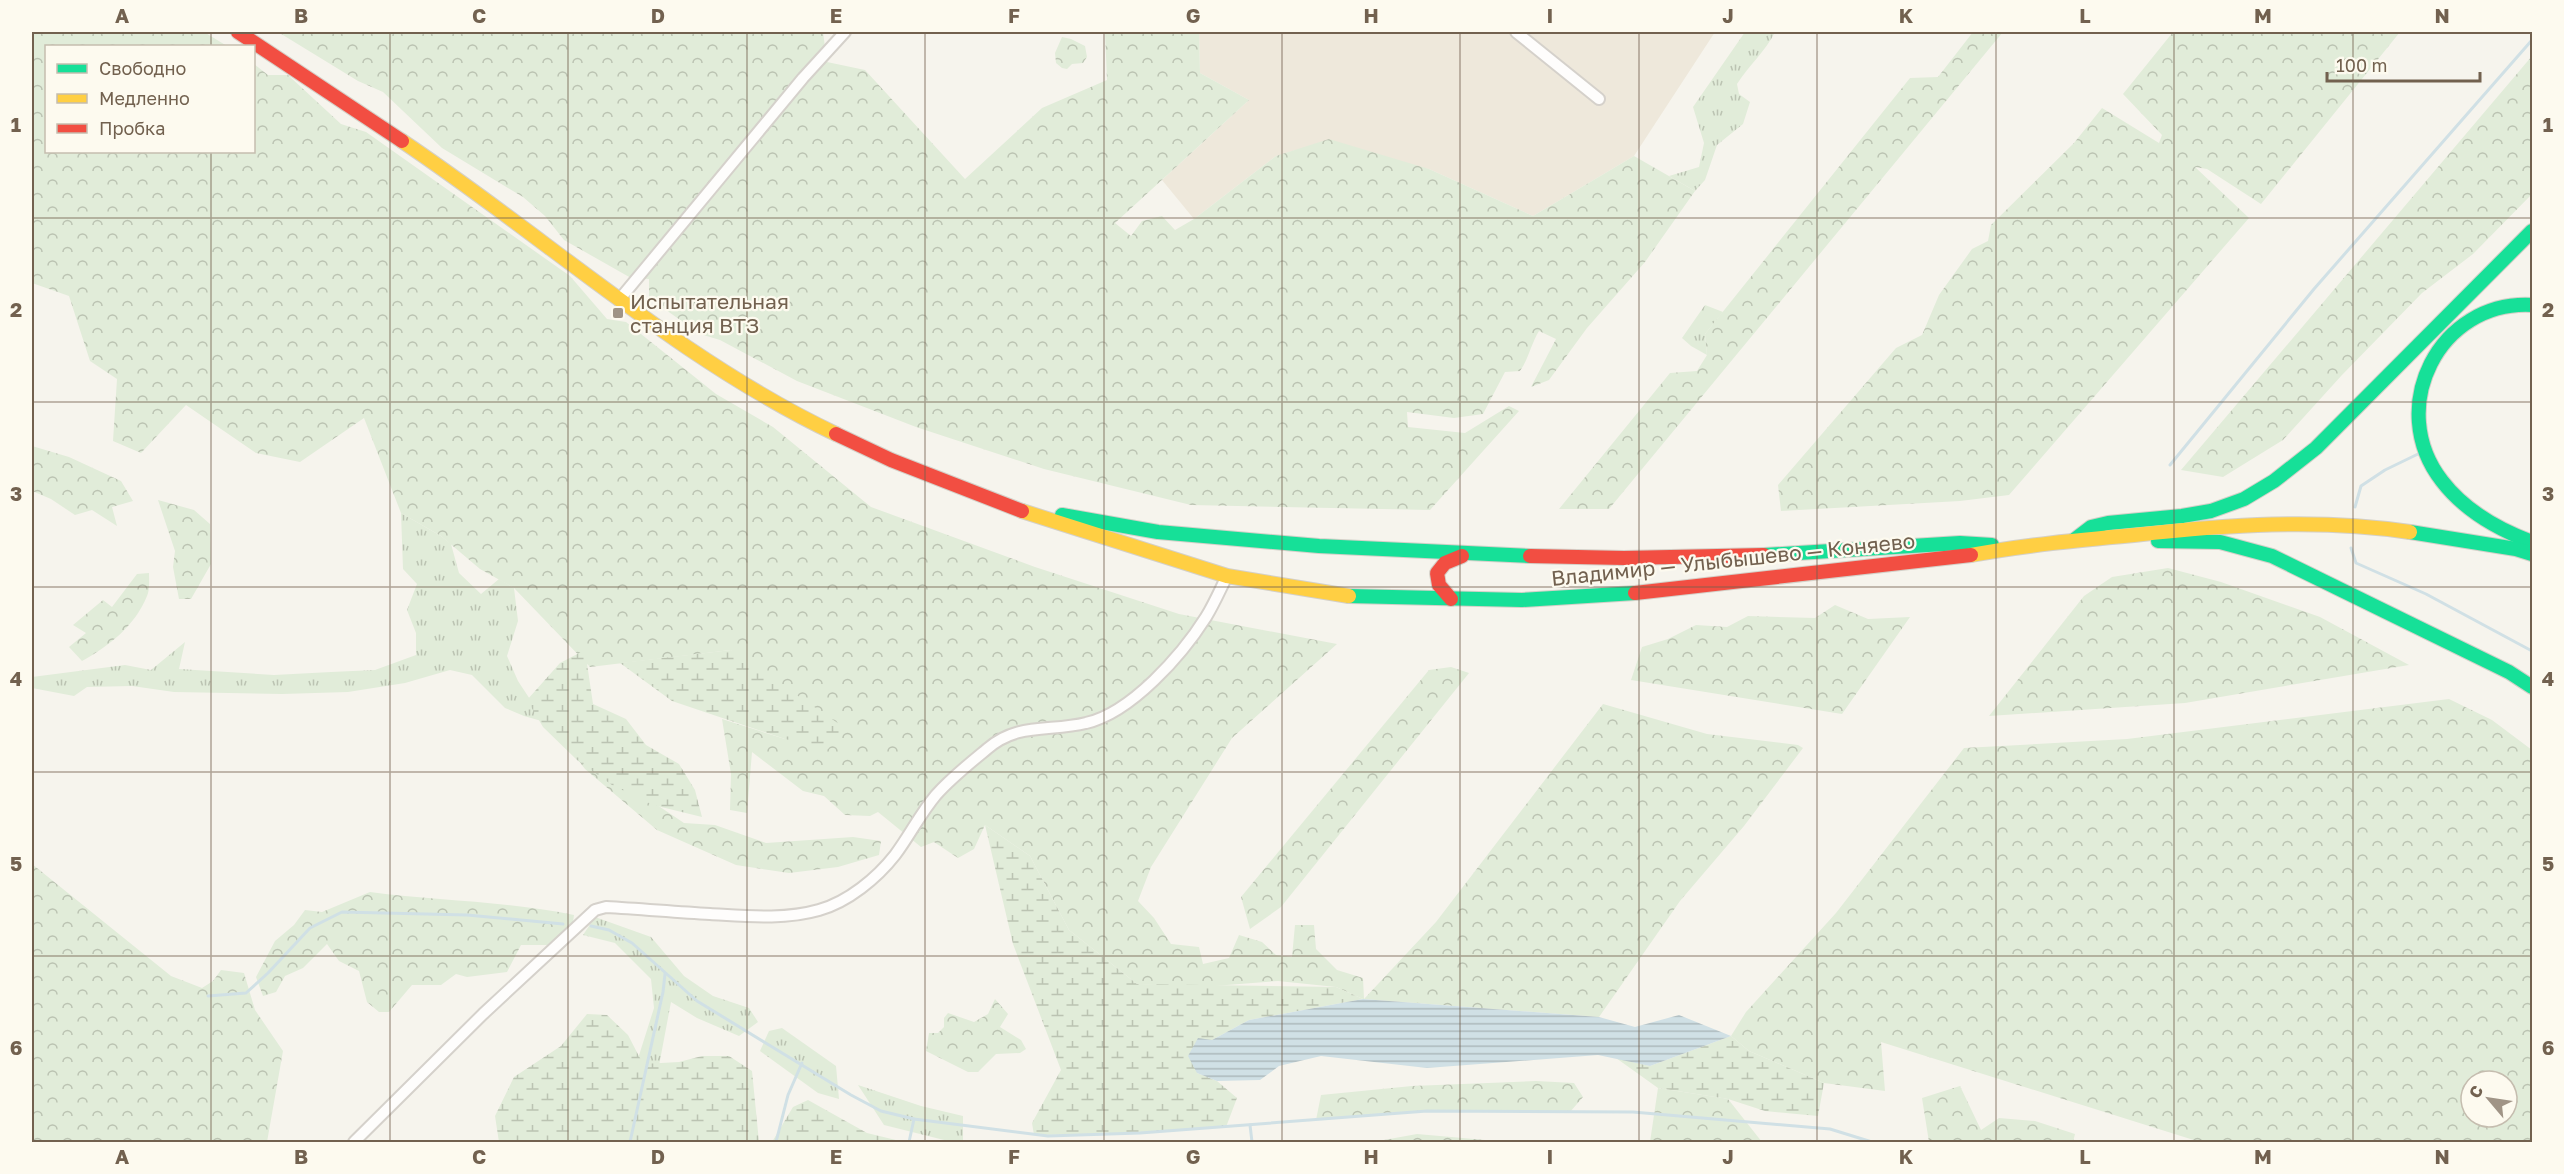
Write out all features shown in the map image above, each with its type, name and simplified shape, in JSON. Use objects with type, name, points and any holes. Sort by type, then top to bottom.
[{"type":"main road","name":"Владимир — Улыбышево — Коняево","points":[[238,32],[437,165],[676,340],[790,412],[848,441],[1000,504],[1227,576],[1284,587],[1358,597],[1522,600],[1644,593],[1950,559],[2018,546],[2199,528],[2302,523],[2403,531],[2516,549],[2532,554]]},
{"type":"main road","points":[[2071,541],[2096,525],[2194,514],[2222,508],[2255,494],[2287,474],[2316,448],[2532,231]]},
{"type":"main road","points":[[2532,305],[2497,308],[2474,317],[2451,335],[2433,355],[2422,380],[2417,402],[2422,438],[2432,464],[2445,484],[2457,498],[2493,525],[2532,542]]},
{"type":"main road","name":"Владимир — Улыбышево — Коняево","points":[[946,481],[1066,516],[1158,532],[1308,545],[1471,555],[1624,558],[1743,556],[1960,543],[2018,546]]},
{"type":"main road","points":[[2071,541],[2126,544],[2173,540],[2220,542],[2272,556],[2509,672],[2532,687]]},
{"type":"main road","name":"Владимир — Улыбышево — Коняево","points":[[1451,599],[1442,592],[1437,581],[1439,568],[1447,560],[1471,555]]},
{"type":"street","points":[[619,300],[803,78],[845,32]]},
{"type":"street","points":[[1516,32],[1599,99]]},
{"type":"street","points":[[354,1143],[483,1014],[595,910],[606,907],[751,916],[789,915],[820,910],[850,895],[873,878],[895,854],[914,822],[938,793],[989,747],[1011,734],[1029,729],[1084,724],[1106,718],[1129,702],[1175,658],[1206,617],[1227,576]]},
{"type":"shaded area","points":[[1199,32],[1715,32],[1634,156],[1533,216],[1429,169],[1296,150],[1276,156],[1194,219],[1162,180],[1249,100],[1200,73]]},
{"type":"shaded area","points":[[1363,999],[1599,1017],[1635,1027],[1679,1015],[1731,1036],[1650,1066],[1598,1055],[1427,1068],[1321,1056],[1279,1066],[1260,1080],[1217,1081],[1197,1073],[1188,1056],[1198,1038],[1212,1040],[1249,1020]]},
{"type":"green space","points":[[32,32],[204,32],[225,45],[45,45],[45,153],[255,153],[255,65],[268,75],[288,75],[341,124],[366,132],[570,276],[607,319],[626,322],[716,394],[773,427],[871,507],[1035,567],[1179,614],[1337,644],[1232,738],[1151,867],[1138,901],[1154,918],[1171,944],[1199,947],[1203,964],[1229,958],[1239,935],[1262,942],[1276,955],[1292,957],[1295,925],[1314,925],[1316,949],[1337,970],[1363,978],[1364,999],[1436,922],[1603,704],[1707,734],[1798,745],[1803,748],[1744,826],[1680,901],[1599,1017],[1363,999],[1336,987],[1278,981],[1201,987],[1137,984],[1069,930],[1030,856],[985,825],[974,849],[958,858],[934,842],[921,847],[878,812],[870,816],[845,815],[824,796],[803,791],[752,752],[747,813],[730,810],[731,774],[722,719],[785,739],[731,650],[590,667],[514,588],[480,569],[441,536],[401,513],[364,418],[300,462],[256,453],[186,405],[141,453],[113,441],[117,379],[90,361],[69,296],[32,283]]},
{"type":"green space","points":[[278,32],[823,32],[827,62],[865,70],[965,179],[1042,108],[1107,80],[1105,32],[1199,32],[1200,73],[1249,100],[1115,223],[1131,236],[1142,221],[1162,216],[1175,230],[1194,219],[1276,156],[1329,139],[1429,169],[1533,216],[1634,156],[1695,191],[1645,262],[1587,328],[1549,380],[1531,387],[1556,339],[1539,331],[1520,371],[1505,372],[1483,414],[1454,418],[1407,412],[1408,427],[1465,433],[1509,406],[1519,411],[1430,510],[1191,505],[1044,469],[916,427],[797,381],[720,340],[700,334],[649,298],[649,279],[631,278],[564,240],[545,216],[523,197],[442,148],[383,92],[358,81]]},
{"type":"green space","points":[[1745,32],[1775,32],[1767,46],[1737,84],[1739,94],[1750,102],[1743,124],[1717,145],[1705,180],[1695,191],[1669,176],[1699,167],[1704,143],[1693,107]]},
{"type":"green space","points":[[1973,32],[2003,32],[1609,509],[1559,509],[1670,373],[1697,371],[1707,355],[1705,334],[1910,78],[1938,77]]},
{"type":"green space","points":[[2173,32],[2400,32],[2261,204],[2207,169],[2195,167],[2249,218],[2009,495],[1960,501],[1781,511],[1778,485],[1896,348],[1922,335],[1939,295],[1972,249],[1988,241],[1991,225],[2074,143],[2102,108],[2159,143],[2162,135],[2123,94]]},
{"type":"green space","points":[[1062,37],[1085,46],[1087,57],[1083,63],[1072,64],[1067,69],[1056,63],[1055,53]]},
{"type":"green space","points":[[2532,56],[2532,194],[2473,254],[2422,293],[2283,440],[2223,477],[2181,470]]},
{"type":"green space","points":[[1705,305],[1723,312],[1705,334],[1707,355],[1682,338]]},
{"type":"green space","points":[[32,446],[69,457],[121,481],[133,501],[112,507],[117,526],[92,510],[75,515],[51,499],[32,491]]},
{"type":"green space","points":[[158,500],[194,510],[210,524],[211,564],[191,599],[179,599],[173,567],[175,551]]},
{"type":"green space","points":[[401,513],[451,544],[459,573],[481,594],[499,579],[514,588],[518,621],[507,656],[518,681],[545,722],[505,708],[472,675],[450,670],[405,683],[348,692],[282,694],[174,692],[132,686],[87,687],[74,696],[32,688],[32,677],[125,665],[151,670],[185,642],[179,669],[274,675],[375,670],[416,655],[416,633],[407,610],[417,584],[403,569]]},
{"type":"green space","points":[[2168,568],[2221,582],[2320,617],[2409,665],[2185,703],[1989,716],[2084,596],[2112,577]]},
{"type":"green space","points":[[149,573],[148,594],[136,617],[111,642],[82,661],[69,647],[86,633],[73,625],[103,600],[112,607],[137,574]]},
{"type":"green space","points":[[1835,605],[1868,619],[1910,617],[1842,714],[1631,680],[1642,647],[1668,639],[1696,625],[1727,627],[1748,616],[1815,618]]},
{"type":"green space","points":[[585,650],[593,704],[626,719],[646,745],[679,764],[695,790],[702,817],[653,805],[612,785],[577,760],[543,727],[527,700],[560,663]]},
{"type":"green space","points":[[731,650],[845,728],[828,749],[785,739],[672,701],[620,663]]},
{"type":"green space","points":[[1451,667],[1469,673],[1281,907],[1250,929],[1241,897],[1429,670]]},
{"type":"green space","points":[[2449,699],[2492,720],[2532,750],[2532,1142],[2200,1142],[1881,1042],[1885,1091],[1824,1083],[1749,1051],[1731,1036],[1746,1012],[1836,913],[1964,748],[2127,739]]},
{"type":"green space","points":[[565,743],[684,823],[715,825],[766,843],[853,837],[881,841],[879,855],[838,867],[789,873],[736,865],[657,830],[585,769]]},
{"type":"green space","points":[[985,825],[1030,856],[1069,930],[1137,984],[1336,987],[1363,999],[1249,1020],[1212,1040],[1197,1073],[1217,1081],[1237,1098],[1226,1127],[1127,1134],[1034,1135],[1032,1123],[1061,1070],[1013,944]]},
{"type":"green space","points":[[32,864],[171,976],[202,988],[213,981],[221,970],[244,973],[255,1010],[283,1051],[267,1142],[32,1142]]},
{"type":"green space","points":[[370,892],[498,904],[574,915],[573,922],[550,945],[521,945],[507,972],[467,977],[456,974],[441,985],[412,985],[389,1012],[379,1012],[367,1002],[359,971],[339,961],[327,944],[303,968],[285,976],[276,992],[263,996],[256,977],[275,941],[294,925],[305,910],[322,912]]},
{"type":"green space","points":[[595,917],[651,937],[684,976],[713,996],[749,1008],[758,1022],[739,1036],[697,1018],[671,1002],[658,1071],[635,1068],[654,1008],[651,979],[615,943],[583,935]]},
{"type":"green space","points":[[995,999],[1008,1014],[1000,1027],[1021,1040],[1026,1049],[1020,1053],[996,1054],[978,1072],[968,1072],[926,1051],[929,1033],[938,1033],[944,1027],[944,1018],[948,1013],[974,1022],[988,1014]]},
{"type":"green space","points":[[587,1014],[607,1015],[628,1035],[643,1064],[679,1062],[702,1056],[729,1056],[752,1071],[759,1142],[499,1142],[495,1116],[514,1077],[561,1046]]},
{"type":"green space","points":[[782,1028],[836,1066],[839,1099],[818,1093],[760,1051],[769,1031]]},
{"type":"green space","points":[[1731,1036],[1749,1051],[1824,1083],[1818,1116],[1765,1111],[1728,1099],[1658,1088],[1616,1058],[1650,1066]]},
{"type":"green space","points":[[1536,1081],[1574,1083],[1583,1097],[1570,1112],[1427,1111],[1316,1120],[1321,1095],[1412,1086]]},
{"type":"green space","points":[[858,1085],[921,1106],[963,1116],[963,1140],[948,1141],[884,1125]]},
{"type":"green space","points":[[1960,1086],[1981,1130],[1999,1118],[2035,1121],[2075,1134],[2073,1142],[1929,1142],[1922,1098]]},
{"type":"green space","points":[[1658,1088],[1728,1099],[1762,1142],[1650,1142]]},
{"type":"green space","points":[[808,1100],[867,1133],[904,1142],[772,1142],[793,1107]]},
{"type":"green space","points":[[1417,1134],[1508,1142],[1373,1142]]},
{"type":"waterway","points":[[2170,465],[2314,289],[2532,40]]},
{"type":"waterway","points":[[2355,507],[2361,486],[2385,470],[2418,454]]},
{"type":"waterway","points":[[2351,548],[2356,563],[2426,594],[2532,651]]},
{"type":"waterway","points":[[208,996],[246,993],[310,928],[342,912],[467,915],[563,924]]},
{"type":"waterway","points":[[591,926],[609,930],[632,943],[697,1001],[851,1095],[881,1111],[914,1119],[1048,1136],[1140,1133],[1427,1111],[1633,1112],[1830,1129],[1872,1142]]},
{"type":"waterway","points":[[630,1142],[665,974]]},
{"type":"waterway","points":[[776,1142],[788,1095],[802,1063]]},
{"type":"waterway","points":[[909,1142],[914,1119]]},
{"type":"waterway","points":[[1250,1125],[1252,1142]]},
{"type":"traffic: fast","points":[[2074,540],[2091,527],[2108,523],[2211,511],[2244,499],[2274,481],[2316,448],[2532,231]]},
{"type":"traffic: fast","points":[[2532,305],[2499,308],[2471,320],[2448,339],[2431,364],[2421,392],[2419,422],[2426,452],[2442,481],[2451,492],[2482,518],[2532,542]]},
{"type":"traffic: fast","points":[[1062,515],[1158,532],[1319,546],[1530,556]]},
{"type":"traffic: fast","points":[[2410,532],[2516,549],[2532,554]]},
{"type":"traffic: fast","points":[[2158,541],[2220,542],[2272,556],[2509,672],[2532,687]]},
{"type":"traffic: fast","points":[[1764,555],[1960,543],[1992,545]]},
{"type":"traffic: fast","points":[[1349,596],[1522,600],[1635,593]]},
{"type":"traffic: slow","points":[[402,141],[456,178],[667,334],[778,404],[836,434]]},
{"type":"traffic: slow","points":[[1022,511],[1227,576],[1349,596]]},
{"type":"traffic: slow","points":[[1971,555],[2012,548],[2168,531],[2272,524],[2341,525],[2410,532]]},
{"type":"traffic: jam","points":[[238,32],[402,141]]},
{"type":"traffic: jam","points":[[836,434],[891,460],[1022,511]]},
{"type":"traffic: jam","points":[[1530,556],[1624,558],[1764,555]]},
{"type":"traffic: jam","points":[[1635,593],[1971,555]]},
{"type":"traffic: jam","points":[[1451,599],[1439,585],[1437,573],[1445,563],[1462,556]]},
{"type":"place","name":"Испытательная станция ВТЗ","points":[[618,313]]}]
